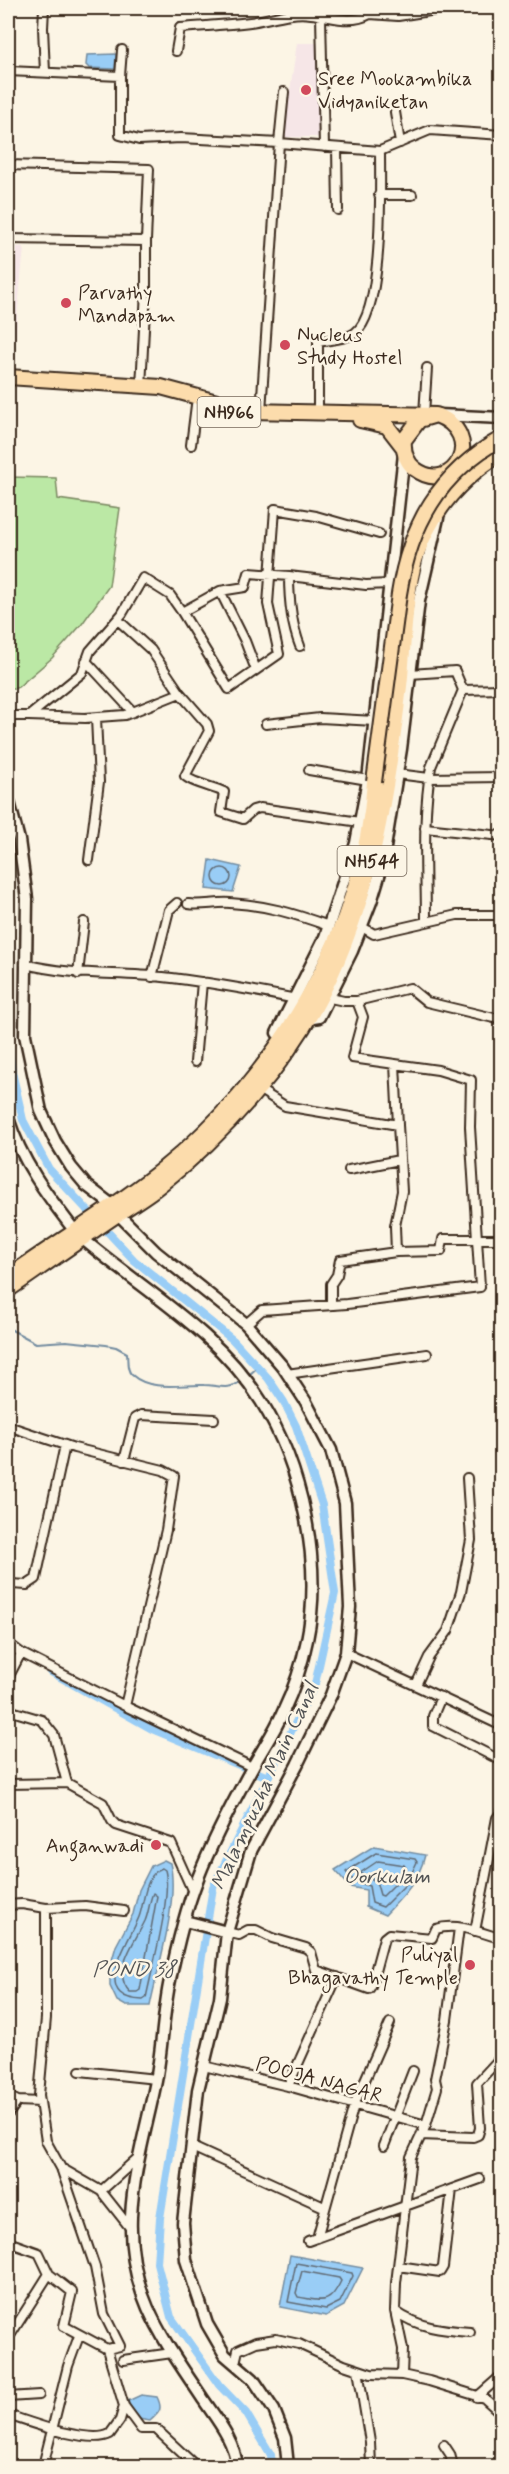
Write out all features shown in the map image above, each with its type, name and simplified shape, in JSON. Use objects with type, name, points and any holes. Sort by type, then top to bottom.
[{"type":"highway","name":"NH966","points":[[8,377],[161,387],[239,409],[374,422],[387,426],[404,448]]},
{"type":"highway","name":"NH966","points":[[141,387],[159,396],[248,416],[430,414]]},
{"type":"highway","points":[[430,414],[448,421],[461,437],[463,447],[461,458],[454,468],[438,476],[420,472],[406,459],[404,448],[404,440],[414,425],[430,414]]},
{"type":"highway","name":"NH544","points":[[8,1290],[115,1209],[164,1168],[242,1092],[294,1021],[332,948],[353,892],[365,845],[399,594],[411,540],[430,504],[456,471],[481,450],[501,438]]},
{"type":"highway","name":"NH544","points":[[115,1209],[159,1186],[198,1153],[284,1056],[322,995],[356,917],[374,856],[394,741],[411,578],[421,544],[440,508],[461,483],[479,466],[501,453]]},
{"type":"highway","points":[[454,468],[461,483]]},
{"type":"highway","name":"NH544","points":[[8,1277],[78,1235]]},
{"type":"street","points":[[44,8],[45,72]]},
{"type":"street","points":[[176,51],[180,28],[253,22],[277,16],[311,14],[352,19],[371,11],[398,15],[448,8]]},
{"type":"street","points":[[321,17],[324,147]]},
{"type":"street","points":[[122,50],[120,135],[139,140],[181,138],[380,151],[430,130],[501,135]]},
{"type":"street","points":[[8,70],[120,76]]},
{"type":"street","points":[[261,411],[284,92]]},
{"type":"street","points":[[395,112],[399,142]]},
{"type":"street","points":[[337,148],[338,210]]},
{"type":"street","points":[[319,416],[318,342],[354,334],[365,320],[372,297],[379,230],[380,151]]},
{"type":"street","points":[[8,165],[149,169],[141,387]]},
{"type":"street","points":[[379,195],[412,195]]},
{"type":"street","points":[[8,238],[146,241]]},
{"type":"street","points":[[427,368],[430,414],[501,418]]},
{"type":"street","points":[[190,445],[196,405]]},
{"type":"street","points":[[242,1092],[246,1078],[276,1035],[296,999],[329,926],[348,872],[368,780],[389,584],[405,464],[404,448]]},
{"type":"street","points":[[479,466],[501,458]]},
{"type":"street","points":[[307,1018],[319,1017],[330,998],[362,927],[382,866],[397,774],[418,601],[440,508]]},
{"type":"street","points":[[29,716],[82,673],[90,651],[118,620],[132,600],[143,578],[170,595],[229,689],[279,654],[268,603],[275,509],[315,516],[379,534]]},
{"type":"street","points":[[182,612],[220,591],[245,587],[249,573],[366,585],[389,584]]},
{"type":"street","points":[[289,576],[289,602],[300,646]]},
{"type":"street","points":[[220,591],[246,641],[256,670]]},
{"type":"street","points":[[118,620],[151,650],[180,693],[207,724],[209,731],[185,776],[190,781],[207,784],[224,792],[221,812],[243,819],[253,810],[260,808],[360,822]]},
{"type":"street","points":[[86,662],[133,712]]},
{"type":"street","points":[[410,674],[455,671],[463,690],[448,722],[429,778],[425,828],[426,922]]},
{"type":"street","points":[[463,690],[501,689]]},
{"type":"street","points":[[8,716],[96,718],[125,715],[180,693]]},
{"type":"street","points":[[89,860],[99,782],[96,718]]},
{"type":"street","points":[[266,724],[320,718],[375,721]]},
{"type":"street","points":[[309,770],[368,780]]},
{"type":"street","points":[[397,774],[429,778],[501,777]]},
{"type":"street","points":[[8,798],[19,840],[27,899],[25,1035],[41,1111],[55,1141],[71,1167],[86,1185],[115,1209],[156,1252],[246,1324],[287,1374],[306,1402],[331,1450],[345,1503],[350,1607],[346,1653],[331,1695],[251,1851],[222,1930],[220,1998],[198,2090],[183,2223],[186,2260],[207,2324],[225,2355],[253,2379],[274,2410],[285,2438],[288,2466]]},
{"type":"street","points":[[425,828],[501,836]]},
{"type":"street","points":[[188,904],[217,902],[265,905],[329,926]]},
{"type":"street","points":[[152,976],[169,910],[177,903]]},
{"type":"street","points":[[362,927],[374,934],[457,915],[501,915]]},
{"type":"street","points":[[78,974],[84,922]]},
{"type":"street","points":[[25,964],[78,974],[152,976],[202,982],[296,999]]},
{"type":"street","points":[[195,1062],[202,982]]},
{"type":"street","points":[[330,998],[357,1001],[410,988],[427,1002],[501,1020]]},
{"type":"street","points":[[246,1324],[262,1310],[331,1305],[480,1287],[470,1127],[471,1080],[438,1070],[352,1058],[366,998]]},
{"type":"street","points":[[357,1001],[363,1017]]},
{"type":"street","points":[[395,1064],[402,1191],[395,1226],[396,1252]]},
{"type":"street","points":[[257,1088],[285,1106],[398,1125]]},
{"type":"street","points":[[8,1119],[18,1146],[37,1181],[78,1235],[215,1344],[234,1364],[261,1400],[288,1452],[304,1507],[310,1550],[312,1606],[299,1673],[282,1716],[227,1814],[192,1892],[188,1921],[169,1985],[156,2079],[140,2156],[131,2220],[141,2293],[151,2318],[230,2438],[236,2464]]},
{"type":"street","points":[[349,1170],[399,1160]]},
{"type":"street","points":[[331,1305],[331,1284],[337,1275],[340,1260],[396,1252],[441,1251],[443,1239],[501,1239]]},
{"type":"street","points":[[287,1374],[427,1354]]},
{"type":"street","points":[[124,1461],[135,1418],[141,1414],[214,1419]]},
{"type":"street","points":[[8,1426],[65,1445],[163,1470],[174,1476],[166,1530],[125,1706]]},
{"type":"street","points":[[11,1584],[27,1585],[36,1579],[65,1445]]},
{"type":"street","points":[[416,1685],[429,1657],[448,1631],[464,1578],[471,1540],[467,1478]]},
{"type":"street","points":[[8,1643],[21,1653],[250,1771]]},
{"type":"street","points":[[8,1678],[21,1653]]},
{"type":"street","points":[[346,1653],[501,1726]]},
{"type":"street","points":[[441,1697],[433,1716],[433,1726],[501,1761]]},
{"type":"street","points":[[8,1710],[42,1720],[54,1735],[67,1783]]},
{"type":"street","points":[[8,1784],[67,1783],[103,1803],[116,1825],[171,1843],[192,1892]]},
{"type":"street","points":[[475,1930],[497,1818],[501,1811]]},
{"type":"street","points":[[8,1905],[22,1904],[46,1908],[85,1906],[124,1911]]},
{"type":"street","points":[[8,2242],[39,2253],[49,2274],[72,2292],[64,2326],[107,2349],[120,2346],[104,2314],[95,2267],[61,2168],[46,2141],[40,2103],[46,2018],[46,1908]]},
{"type":"street","points":[[188,1921],[239,1935],[248,1930],[256,1930],[272,1938],[306,1948],[311,1952],[316,1970],[369,1989],[386,1935],[432,1938],[436,1929],[459,1928],[475,1930],[501,1939]]},
{"type":"street","points":[[402,2375],[403,2349],[395,2311],[411,2157],[426,2125],[437,2088],[435,2079],[447,2020],[459,1928]]},
{"type":"street","points":[[288,2086],[337,1977]]},
{"type":"street","points":[[316,2238],[354,2105],[390,2023]]},
{"type":"street","points":[[421,2135],[473,2137],[478,2135],[480,2128],[477,2083],[501,2057]]},
{"type":"street","name":"POOJA NAGAR","points":[[204,2066],[288,2086],[426,2125]]},
{"type":"street","points":[[80,2071],[156,2079]]},
{"type":"street","points":[[384,2146],[413,2071]]},
{"type":"street","points":[[8,2096],[18,2101],[40,2103]]},
{"type":"street","points":[[8,2114],[18,2101]]},
{"type":"street","points":[[192,2147],[324,2208]]},
{"type":"street","points":[[101,2191],[140,2156]]},
{"type":"street","points":[[61,2168],[101,2191],[133,2232]]},
{"type":"street","points":[[308,2241],[480,2179]]},
{"type":"street","points":[[398,2266],[440,2272],[443,2267],[452,2189]]},
{"type":"street","points":[[8,2333],[11,2334],[49,2274]]},
{"type":"street","points":[[395,2311],[406,2319],[436,2329],[470,2332]]},
{"type":"street","points":[[43,2466],[68,2366],[80,2336]]},
{"type":"street","points":[[235,2363],[238,2350],[256,2342],[276,2339],[299,2344],[344,2365],[371,2374],[402,2375],[484,2398],[501,2414]]},
{"type":"street","points":[[107,2349],[124,2406],[141,2429],[156,2429],[195,2466]]},
{"type":"street","points":[[123,2360],[172,2353]]},
{"type":"street","points":[[358,2370],[370,2442],[371,2466]]},
{"type":"street","points":[[477,2397],[501,2375]]},
{"type":"street","points":[[8,2397],[39,2395]]},
{"type":"street","points":[[8,2415],[53,2430],[106,2436],[115,2428],[124,2406]]},
{"type":"street","points":[[444,2445],[450,2454],[453,2466]]},
{"type":"shaded area","name":"Sree Mookambika Vidyaniketan","points":[[297,43],[323,43],[322,137],[283,137]]},
{"type":"shaded area","points":[[8,246],[24,247],[12,370],[8,369]]},
{"type":"green space","points":[[8,477],[56,478],[58,499],[120,508],[109,586],[82,624],[52,658],[18,687],[8,691]]},
{"type":"water","points":[[116,54],[115,69],[89,68],[86,65],[87,55]]},
{"type":"water","points":[[210,860],[241,867],[233,892],[206,889]]},
{"type":"water","name":"Oorkulam","points":[[374,1846],[425,1855],[419,1873],[404,1895],[385,1915],[366,1907],[366,1890],[350,1887],[335,1870]]},
{"type":"water","name":"POND 38","points":[[164,1860],[170,1863],[172,1896],[150,2006],[126,2006],[117,2001],[110,1986],[110,1967],[116,1946],[133,1914],[139,1890],[151,1866]]},
{"type":"water","points":[[290,2255],[363,2268],[344,2306],[326,2316],[280,2307]]},
{"type":"water","points":[[141,2395],[157,2397],[159,2401],[160,2410],[150,2421],[133,2418],[128,2401]]},
{"type":"waterway","name":"Malampuzha Main Canal","points":[[8,1039],[12,1072],[23,1120],[49,1169],[134,1260],[233,1340],[268,1378],[296,1426],[322,1505],[335,1593],[315,1684],[213,1887],[160,2218],[157,2263],[171,2317],[219,2385],[246,2413],[271,2455],[272,2466]]},
{"type":"waterway","points":[[8,1328],[36,1343],[66,1341],[116,1347],[127,1353],[130,1373],[148,1384],[227,1387],[240,1382]]},
{"type":"waterway","points":[[250,1374],[258,1367]]},
{"type":"waterway","points":[[8,1647],[19,1655]]},
{"type":"waterway","points":[[51,1672],[152,1729],[268,1777]]},
{"type":"place","name":"Sree Mookambika Vidyaniketan","points":[[306,90]]},
{"type":"place","name":"Parvathy Mandapam","points":[[66,303]]},
{"type":"place","name":"Nucleus Study Hostel","points":[[285,345]]},
{"type":"place","name":"Anganwadi","points":[[156,1845]]},
{"type":"place","name":"Puliyal Bhagavathy Temple","points":[[470,1965]]}]
